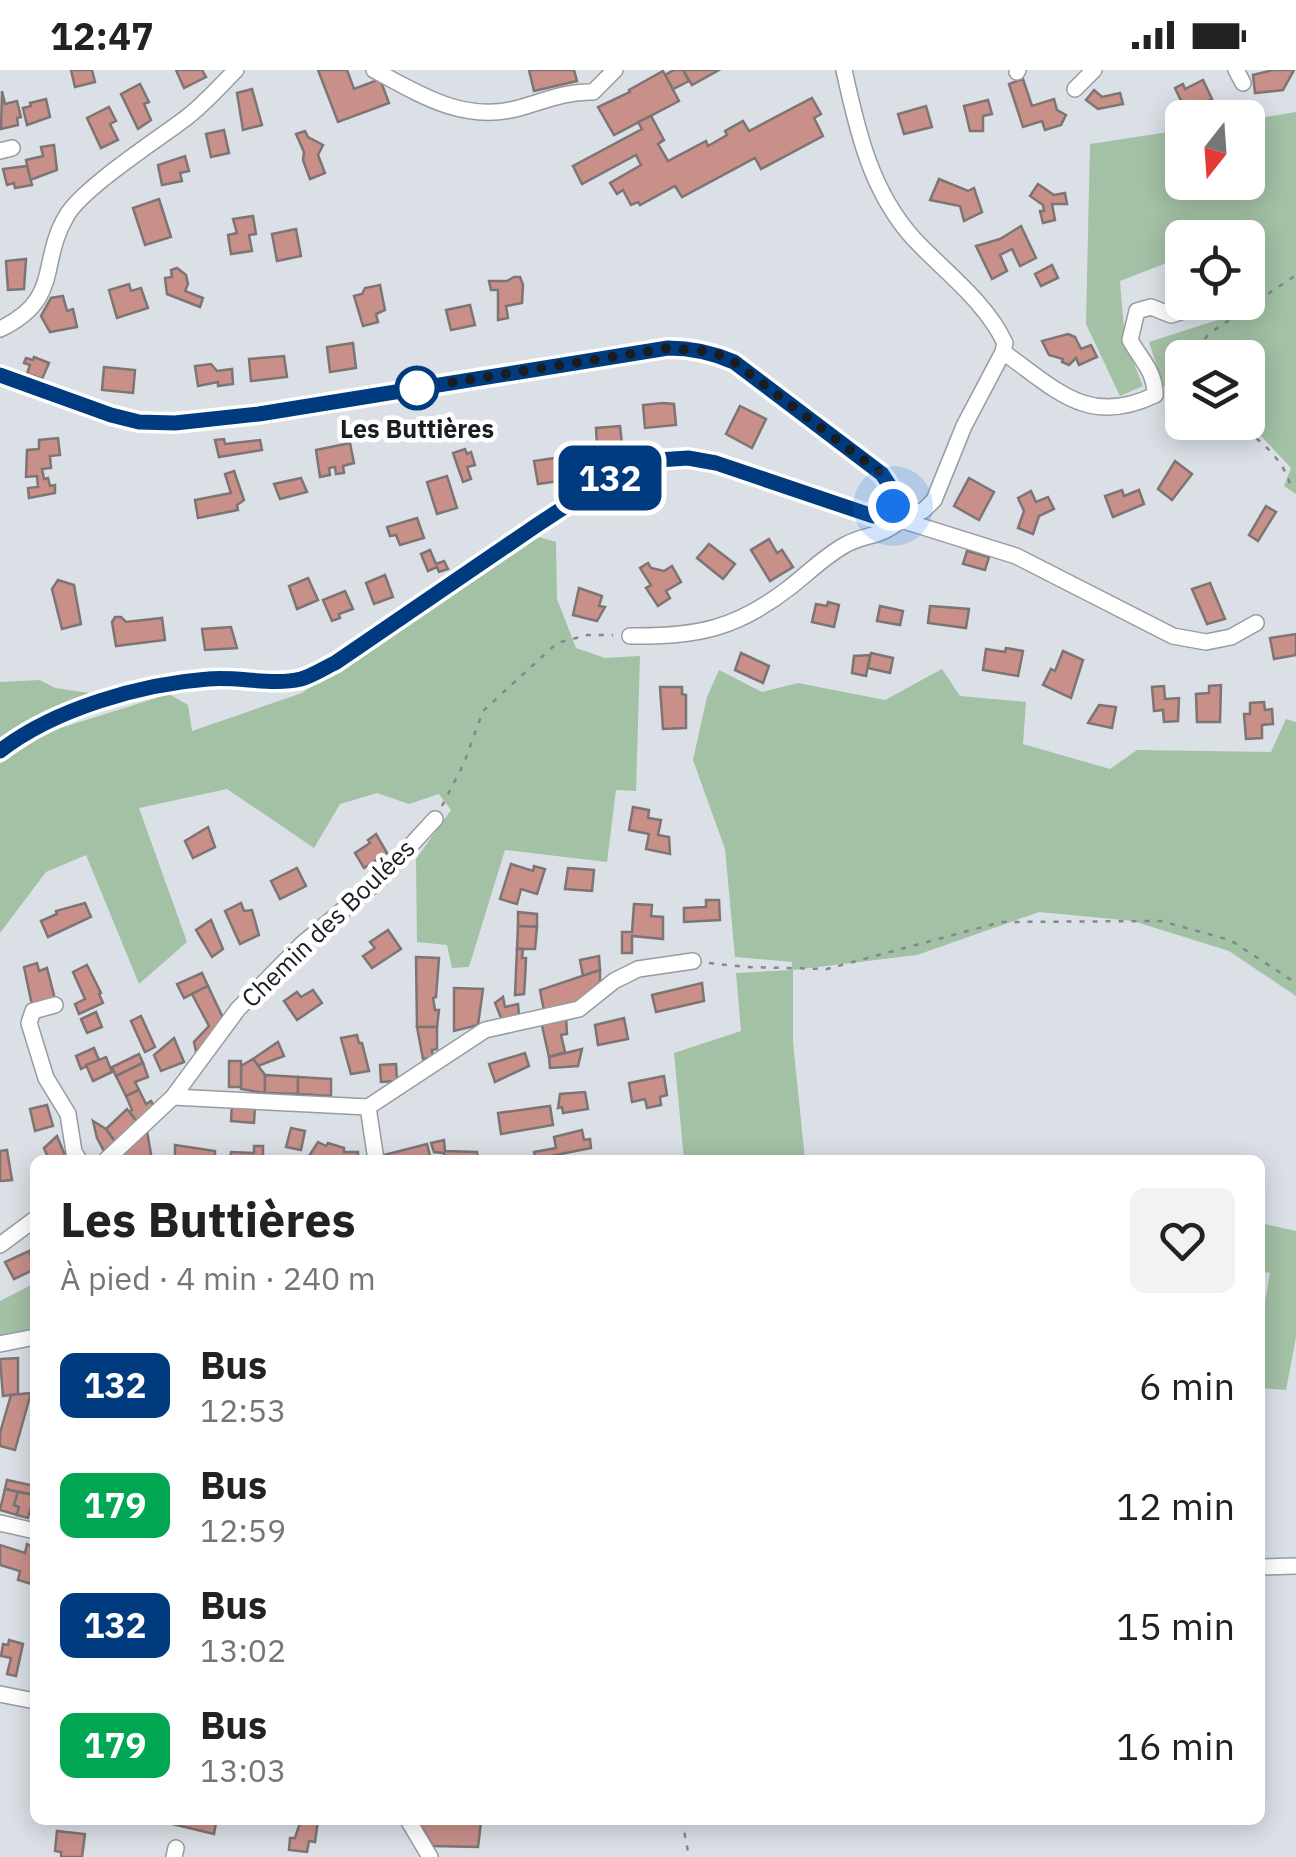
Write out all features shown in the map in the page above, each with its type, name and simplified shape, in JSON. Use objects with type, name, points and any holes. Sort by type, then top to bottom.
[{"type":"street","points":[[0,328],[29,312],[39,300],[68,213],[89,192],[192,114],[236,70]]},
{"type":"street","points":[[374,70],[432,101],[484,113],[512,110],[575,91],[592,92],[615,70]]},
{"type":"street","points":[[630,636],[709,631],[745,618],[846,544],[884,534],[901,520],[924,510],[934,500],[964,426],[1004,352],[1005,343],[985,311],[898,219],[859,141],[844,70]]},
{"type":"street","points":[[1075,89],[1094,70]]},
{"type":"street","points":[[1004,352],[1062,394],[1116,409],[1155,395],[1150,368],[1130,340],[1138,312],[1151,308],[1165,313]]},
{"type":"street","points":[[0,375],[111,415],[139,422],[175,423],[259,414],[668,348],[691,348],[713,352],[734,362],[882,474],[895,494],[893,506],[873,516],[716,463],[688,458],[643,461],[624,468],[335,663],[303,679],[209,678],[162,686],[86,706],[49,721],[0,751]]},
{"type":"street","points":[[884,513],[1016,556],[1173,636],[1206,642],[1232,638],[1256,623]]},
{"type":"street","name":"Chemin des Boulées","points":[[111,1155],[174,1096],[238,1009],[302,944],[378,881],[436,818]]},
{"type":"street","points":[[174,1096],[368,1107],[485,1030],[579,1008],[614,981],[638,969],[693,961]]},
{"type":"street","points":[[56,1005],[32,1011],[29,1023],[46,1078],[68,1114],[76,1155]]},
{"type":"street","points":[[368,1107],[375,1155]]},
{"type":"street","points":[[0,1246],[30,1223]]},
{"type":"street","points":[[0,1344],[30,1338]]},
{"type":"street","points":[[0,1522],[30,1531]]},
{"type":"street","points":[[1265,1567],[1296,1566]]},
{"type":"street","points":[[0,1694],[30,1701]]},
{"type":"street","points":[[411,1825],[430,1857]]},
{"type":"path","points":[[1203,340],[1296,275]]},
{"type":"path","points":[[1256,440],[1278,460],[1291,488]]},
{"type":"path","name":"Chemin des Boulées","points":[[436,818],[464,763],[483,711],[530,664],[557,643],[588,634],[630,636]]},
{"type":"path","points":[[693,961],[746,967],[827,968],[1001,922],[1161,920],[1230,940],[1296,982]]},
{"type":"path","points":[[683,1825],[689,1857]]},
{"type":"green space","points":[[1296,112],[1296,494],[1284,486],[1291,468],[1265,440],[1265,340],[1165,340],[1165,387],[1149,342],[1218,320],[1265,320],[1265,220],[1165,220],[1165,264],[1120,281],[1125,341],[1143,386],[1120,396],[1086,324],[1090,144],[1165,133],[1165,200],[1265,200],[1265,117]]},
{"type":"green space","points":[[535,536],[556,542],[557,599],[576,648],[605,658],[640,656],[636,791],[616,790],[607,862],[505,850],[469,967],[452,968],[447,945],[417,942],[416,859],[451,810],[439,794],[409,804],[377,793],[340,804],[314,848],[227,789],[139,808],[187,942],[139,984],[86,855],[46,872],[0,933],[0,764],[48,732],[169,694],[188,705],[192,731],[302,693]]},
{"type":"green space","points":[[942,669],[960,696],[1026,702],[1023,744],[1110,769],[1137,750],[1271,752],[1286,719],[1296,722],[1296,996],[1229,951],[1133,921],[1039,912],[917,955],[793,970],[793,1042],[804,1155],[684,1155],[674,1053],[741,1031],[736,973],[792,970],[792,962],[735,957],[725,849],[693,760],[707,697],[719,670],[762,692],[798,683],[885,700]]},
{"type":"green space","points":[[40,680],[55,688],[96,694],[50,712],[0,743],[0,682]]},
{"type":"green space","points":[[1265,1224],[1296,1231],[1296,1337],[1286,1390],[1265,1388],[1265,1302],[1270,1273],[1265,1272]]},
{"type":"green space","points":[[30,1286],[30,1333],[0,1335],[0,1301]]},
{"type":"building","points":[[71,70],[92,70],[95,82],[75,87]]},
{"type":"building","points":[[176,70],[202,70],[206,77],[184,88]]},
{"type":"building","points":[[318,70],[347,70],[354,89],[380,79],[389,103],[338,122]]},
{"type":"building","points":[[529,70],[574,70],[577,81],[534,91]]},
{"type":"building","points":[[683,70],[689,81],[673,89],[665,75]]},
{"type":"building","points":[[683,70],[719,70],[692,85]]},
{"type":"building","points":[[1294,70],[1283,90],[1255,93],[1253,75]]},
{"type":"building","points":[[663,71],[679,101],[614,135],[598,107]]},
{"type":"building","points":[[1023,79],[1032,106],[1054,99],[1057,110],[1066,115],[1061,125],[1045,130],[1042,121],[1023,127],[1009,84]]},
{"type":"building","points":[[1203,80],[1212,99],[1181,100],[1175,88],[1183,84],[1185,89]]},
{"type":"building","points":[[140,84],[149,102],[144,104],[151,120],[138,129],[121,94]]},
{"type":"building","points":[[252,89],[262,125],[243,130],[237,93]]},
{"type":"building","points":[[1094,90],[1102,97],[1120,93],[1123,104],[1098,109],[1086,100]]},
{"type":"building","points":[[2,91],[5,104],[17,101],[21,117],[17,118],[18,125],[1,129]]},
{"type":"building","points":[[812,98],[821,114],[814,118],[823,136],[761,169],[755,158],[682,197],[675,186],[640,205],[631,205],[623,190],[617,194],[610,183],[641,165],[636,155],[582,184],[573,166],[642,129],[638,122],[651,116],[664,140],[658,144],[668,161],[706,141],[708,146],[743,121],[749,131]]},
{"type":"building","points":[[46,99],[50,117],[27,125],[23,108]]},
{"type":"building","points":[[988,100],[992,114],[983,116],[983,131],[970,131],[964,106]]},
{"type":"building","points":[[926,106],[932,127],[904,134],[898,114]]},
{"type":"building","points":[[109,107],[116,121],[110,124],[118,140],[101,148],[87,118]]},
{"type":"building","points":[[224,130],[229,153],[211,157],[206,134]]},
{"type":"building","points":[[305,131],[323,145],[318,155],[325,173],[310,179],[296,134]]},
{"type":"building","points":[[54,145],[57,170],[30,180],[26,160],[43,156],[41,147]]},
{"type":"building","points":[[185,156],[189,171],[180,173],[182,181],[162,185],[158,165]]},
{"type":"building","points":[[27,166],[32,185],[7,185],[3,169]]},
{"type":"building","points":[[939,179],[968,191],[974,188],[982,212],[964,221],[960,206],[930,200]]},
{"type":"building","points":[[1038,184],[1054,195],[1065,193],[1067,204],[1052,204],[1055,220],[1043,223],[1043,205],[1030,196]]},
{"type":"building","points":[[159,199],[171,237],[145,245],[133,208]]},
{"type":"building","points":[[253,216],[256,234],[249,235],[252,251],[231,254],[228,235],[237,233],[233,219]]},
{"type":"building","points":[[1021,226],[1036,258],[1020,266],[1012,249],[1000,255],[1007,271],[992,279],[976,246],[1000,239]]},
{"type":"building","points":[[296,229],[301,256],[277,261],[272,234]]},
{"type":"building","points":[[26,259],[24,289],[8,290],[6,261]]},
{"type":"building","points":[[1052,265],[1058,278],[1041,286],[1035,274]]},
{"type":"building","points":[[177,268],[186,275],[185,291],[203,298],[200,307],[167,294],[165,278],[172,277],[171,270]]},
{"type":"building","points":[[520,277],[523,285],[522,303],[506,306],[508,318],[498,320],[498,290],[491,290],[489,281]]},
{"type":"building","points":[[129,284],[131,291],[141,288],[148,308],[117,318],[109,290]]},
{"type":"building","points":[[380,285],[385,310],[376,314],[378,322],[363,326],[354,296],[362,294],[365,288]]},
{"type":"building","points":[[63,296],[67,311],[73,309],[77,327],[50,332],[41,316],[51,298]]},
{"type":"building","points":[[470,305],[475,325],[451,330],[446,310]]},
{"type":"building","points":[[1068,334],[1075,337],[1081,349],[1091,345],[1097,357],[1079,365],[1076,358],[1069,365],[1049,355],[1042,341]]},
{"type":"building","points":[[353,343],[356,368],[330,372],[327,347]]},
{"type":"building","points":[[284,356],[287,377],[251,381],[249,359]]},
{"type":"building","points":[[26,358],[49,363],[42,379],[27,374],[30,365],[24,363]]},
{"type":"building","points":[[211,364],[217,371],[232,369],[233,384],[198,386],[195,366]]},
{"type":"building","points":[[104,367],[135,370],[133,393],[102,390]]},
{"type":"building","points":[[674,404],[676,425],[645,428],[643,405]]},
{"type":"building","points":[[740,406],[766,419],[752,448],[726,434]]},
{"type":"building","points":[[620,426],[622,444],[597,446],[596,428]]},
{"type":"building","points":[[58,438],[60,455],[50,456],[51,468],[42,469],[44,479],[48,478],[50,486],[55,485],[55,493],[29,498],[28,488],[38,487],[37,476],[26,477],[27,450],[39,449],[39,440]]},
{"type":"building","points":[[224,439],[225,444],[260,440],[262,450],[219,457],[215,440]]},
{"type":"building","points":[[350,443],[354,463],[343,466],[344,473],[336,474],[335,467],[329,468],[330,475],[320,477],[316,450]]},
{"type":"building","points":[[465,449],[467,454],[471,452],[475,465],[467,467],[471,479],[463,482],[453,453]]},
{"type":"building","points":[[555,458],[559,481],[538,484],[534,461]]},
{"type":"building","points":[[1175,461],[1192,474],[1172,500],[1158,489]]},
{"type":"building","points":[[234,471],[244,500],[237,505],[238,510],[198,518],[195,500],[231,493],[225,474]]},
{"type":"building","points":[[447,476],[457,508],[437,514],[427,482]]},
{"type":"building","points":[[301,478],[307,492],[280,499],[274,484]]},
{"type":"building","points":[[969,478],[994,492],[979,520],[954,506]]},
{"type":"building","points":[[1122,490],[1124,496],[1139,490],[1144,504],[1113,517],[1105,496]]},
{"type":"building","points":[[1031,491],[1036,502],[1048,497],[1054,509],[1039,516],[1033,534],[1018,528],[1024,511],[1018,498]]},
{"type":"building","points":[[1266,506],[1276,512],[1258,541],[1249,535]]},
{"type":"building","points":[[417,518],[424,538],[400,545],[396,535],[390,536],[387,527]]},
{"type":"building","points":[[769,539],[777,553],[782,550],[793,567],[770,581],[751,550]]},
{"type":"building","points":[[709,544],[735,564],[723,579],[697,558]]},
{"type":"building","points":[[430,550],[436,564],[444,561],[448,569],[439,572],[437,567],[428,571],[421,554]]},
{"type":"building","points":[[967,551],[989,557],[985,570],[963,564]]},
{"type":"building","points":[[648,563],[651,568],[664,571],[672,566],[681,582],[666,591],[670,598],[658,606],[646,588],[651,585],[640,568]]},
{"type":"building","points":[[385,575],[393,597],[374,604],[366,583]]},
{"type":"building","points":[[308,578],[318,600],[297,609],[289,586]]},
{"type":"building","points":[[58,580],[74,585],[81,624],[62,629],[52,589]]},
{"type":"building","points":[[1210,583],[1225,619],[1207,624],[1192,589]]},
{"type":"building","points":[[579,588],[602,596],[599,606],[605,607],[597,621],[573,615]]},
{"type":"building","points":[[345,591],[353,609],[332,621],[323,600]]},
{"type":"building","points":[[828,602],[839,605],[834,627],[812,622],[816,604],[827,606]]},
{"type":"building","points":[[880,606],[903,611],[900,625],[877,621]]},
{"type":"building","points":[[930,606],[969,609],[966,628],[928,623]]},
{"type":"building","points":[[115,617],[126,622],[162,618],[165,640],[116,646],[112,622]]},
{"type":"building","points":[[231,627],[237,648],[205,650],[202,629]]},
{"type":"building","points":[[1296,634],[1296,655],[1274,659],[1270,638]]},
{"type":"building","points":[[1006,648],[1023,651],[1018,676],[983,670],[986,649],[1005,652]]},
{"type":"building","points":[[1063,651],[1083,660],[1071,698],[1043,685],[1051,669],[1055,671]]},
{"type":"building","points":[[741,653],[769,666],[763,683],[735,670]]},
{"type":"building","points":[[871,653],[893,658],[890,673],[868,668]]},
{"type":"building","points":[[870,655],[866,676],[852,673],[854,656]]},
{"type":"building","points":[[1221,685],[1220,722],[1197,722],[1196,694],[1209,693],[1209,686]]},
{"type":"building","points":[[1164,686],[1165,699],[1179,698],[1178,721],[1164,722],[1163,710],[1154,711],[1152,687]]},
{"type":"building","points":[[660,687],[682,687],[682,694],[686,695],[686,728],[663,729]]},
{"type":"building","points":[[1264,702],[1265,710],[1272,709],[1273,724],[1262,725],[1262,738],[1246,739],[1244,714],[1250,714],[1250,703]]},
{"type":"building","points":[[1099,705],[1116,707],[1112,728],[1088,723]]},
{"type":"building","points":[[633,807],[649,810],[648,818],[661,820],[658,835],[669,837],[670,854],[646,849],[649,834],[629,830]]},
{"type":"building","points":[[208,827],[215,847],[193,858],[185,841]]},
{"type":"building","points":[[376,834],[387,853],[364,868],[355,853]]},
{"type":"building","points":[[511,864],[533,871],[534,866],[545,869],[537,894],[521,889],[517,904],[500,899]]},
{"type":"building","points":[[297,868],[306,886],[280,899],[271,881]]},
{"type":"building","points":[[568,868],[594,870],[592,891],[565,889]]},
{"type":"building","points":[[706,900],[719,900],[720,920],[684,922],[684,908],[706,907]]},
{"type":"building","points":[[85,903],[91,917],[48,937],[41,921],[57,914],[56,911]]},
{"type":"building","points":[[241,903],[244,911],[252,910],[259,935],[240,944],[225,911]]},
{"type":"building","points":[[634,904],[652,905],[651,916],[663,917],[663,939],[632,936],[632,953],[622,953],[622,932],[632,932]]},
{"type":"building","points":[[518,912],[537,914],[537,927],[518,926]]},
{"type":"building","points":[[211,920],[223,949],[212,957],[196,930]]},
{"type":"building","points":[[518,926],[537,927],[535,949],[517,949]]},
{"type":"building","points":[[388,930],[401,949],[372,968],[363,956],[375,948],[370,942]]},
{"type":"building","points":[[517,949],[523,949],[522,958],[526,958],[524,994],[515,995]]},
{"type":"building","points":[[599,956],[600,970],[583,976],[580,960]]},
{"type":"building","points":[[416,957],[439,958],[433,998],[435,1010],[439,1010],[437,1027],[417,1027]]},
{"type":"building","points":[[37,963],[39,971],[47,968],[55,999],[32,1005],[24,967]]},
{"type":"building","points":[[87,965],[103,1003],[79,1014],[75,1004],[85,999],[73,972]]},
{"type":"building","points":[[600,970],[600,985],[573,1004],[544,1011],[540,990]]},
{"type":"building","points":[[202,973],[208,986],[184,998],[177,984]]},
{"type":"building","points":[[702,983],[704,1001],[656,1012],[652,995]]},
{"type":"building","points":[[208,986],[224,1020],[196,1052],[194,1042],[209,1026],[192,994]]},
{"type":"building","points":[[454,988],[483,989],[478,1025],[454,1031]]},
{"type":"building","points":[[313,990],[322,1003],[297,1020],[284,1001],[297,992],[301,997]]},
{"type":"building","points":[[503,997],[505,1007],[518,1004],[519,1016],[502,1020],[495,1003]]},
{"type":"building","points":[[96,1012],[102,1027],[87,1033],[81,1019]]},
{"type":"building","points":[[141,1016],[155,1047],[145,1052],[131,1021]]},
{"type":"building","points":[[566,1017],[567,1034],[561,1035],[565,1052],[549,1057],[541,1021]]},
{"type":"building","points":[[624,1018],[628,1039],[598,1045],[595,1025]]},
{"type":"building","points":[[417,1027],[437,1027],[433,1057],[423,1059]]},
{"type":"building","points":[[357,1035],[369,1071],[351,1074],[341,1038]]},
{"type":"building","points":[[174,1038],[184,1062],[161,1071],[154,1055]]},
{"type":"building","points":[[278,1042],[284,1056],[258,1066],[253,1059]]},
{"type":"building","points":[[94,1048],[99,1060],[81,1069],[76,1056]]},
{"type":"building","points":[[582,1049],[578,1066],[550,1068],[549,1057]]},
{"type":"building","points":[[525,1053],[529,1066],[495,1082],[489,1064]]},
{"type":"building","points":[[139,1054],[143,1063],[116,1076],[112,1067]]},
{"type":"building","points":[[106,1057],[112,1072],[93,1081],[86,1065]]},
{"type":"building","points":[[253,1059],[265,1075],[265,1093],[241,1089],[241,1066]]},
{"type":"building","points":[[229,1061],[241,1061],[241,1087],[229,1087]]},
{"type":"building","points":[[143,1063],[148,1077],[135,1082],[139,1090],[126,1096],[116,1076]]},
{"type":"building","points":[[396,1064],[397,1081],[381,1082],[380,1065]]},
{"type":"building","points":[[265,1075],[298,1077],[298,1094],[265,1093]]},
{"type":"building","points":[[664,1076],[667,1095],[660,1097],[661,1105],[647,1108],[645,1099],[632,1102],[629,1083]]},
{"type":"building","points":[[298,1077],[331,1079],[331,1096],[298,1094]]},
{"type":"building","points":[[139,1090],[146,1104],[151,1101],[155,1108],[137,1122],[129,1112],[132,1110],[126,1096]]},
{"type":"building","points":[[585,1092],[588,1109],[563,1113],[562,1107],[558,1108],[560,1094]]},
{"type":"building","points":[[232,1104],[255,1105],[254,1123],[231,1121]]},
{"type":"building","points":[[47,1105],[53,1126],[35,1131],[30,1109]]},
{"type":"building","points":[[550,1106],[553,1125],[501,1134],[498,1113]]},
{"type":"building","points":[[127,1109],[138,1123],[116,1143],[106,1129]]},
{"type":"building","points":[[93,1121],[106,1129],[116,1143],[105,1153],[97,1138]]},
{"type":"building","points":[[291,1128],[305,1131],[301,1150],[286,1147]]},
{"type":"building","points":[[582,1130],[584,1140],[590,1139],[591,1148],[535,1155],[534,1152],[556,1148],[554,1137]]},
{"type":"building","points":[[147,1131],[151,1155],[122,1153]]},
{"type":"building","points":[[57,1136],[64,1153],[69,1155],[47,1155],[44,1148]]},
{"type":"building","points":[[444,1140],[445,1151],[477,1155],[444,1155],[434,1152],[431,1143]]},
{"type":"building","points":[[318,1142],[344,1148],[344,1152],[358,1152],[358,1155],[310,1155]]},
{"type":"building","points":[[427,1144],[430,1155],[384,1155]]},
{"type":"building","points":[[175,1145],[215,1151],[215,1155],[175,1155]]},
{"type":"building","points":[[254,1146],[263,1146],[263,1155],[231,1155],[231,1152],[254,1153]]},
{"type":"building","points":[[7,1150],[12,1180],[0,1181],[0,1151]]},
{"type":"building","points":[[29,1251],[30,1271],[14,1279],[5,1262]]},
{"type":"building","points":[[18,1358],[18,1394],[3,1396],[0,1359]]},
{"type":"building","points":[[30,1393],[15,1450],[0,1446],[11,1395]]},
{"type":"building","points":[[7,1480],[30,1485],[30,1494],[5,1489]]},
{"type":"building","points":[[5,1489],[18,1492],[14,1505],[19,1507],[17,1515],[0,1510]]},
{"type":"building","points":[[18,1492],[30,1494],[28,1518],[17,1515],[19,1507],[14,1505]]},
{"type":"building","points":[[27,1544],[30,1584],[18,1580],[20,1571],[0,1565],[0,1545],[25,1553]]},
{"type":"building","points":[[9,1640],[23,1644],[16,1676],[7,1674],[11,1658],[1,1656],[3,1644],[8,1645]]},
{"type":"building","points":[[177,1825],[216,1825],[214,1834]]},
{"type":"building","points":[[299,1825],[317,1825],[315,1842],[309,1841],[307,1852],[289,1850],[290,1838],[295,1838]]},
{"type":"building","points":[[420,1825],[481,1825],[478,1847],[433,1846]]},
{"type":"building","points":[[57,1831],[85,1834],[82,1857],[61,1857],[61,1852],[55,1851]]},
{"type":"bus line","name":"132","points":[[0,375],[111,415],[156,424],[259,414],[668,348],[691,348],[713,352],[734,362],[882,474],[895,494],[893,506],[873,516],[716,463],[688,458],[643,461],[624,468],[335,663],[303,679],[209,678],[162,686],[86,706],[49,721],[0,751]]},
{"type":"place","name":"Les Buttières","points":[[417,388]]},
{"type":"route","points":[[417,388],[668,348],[713,352],[734,362],[882,474],[892,484],[893,506]]}]
